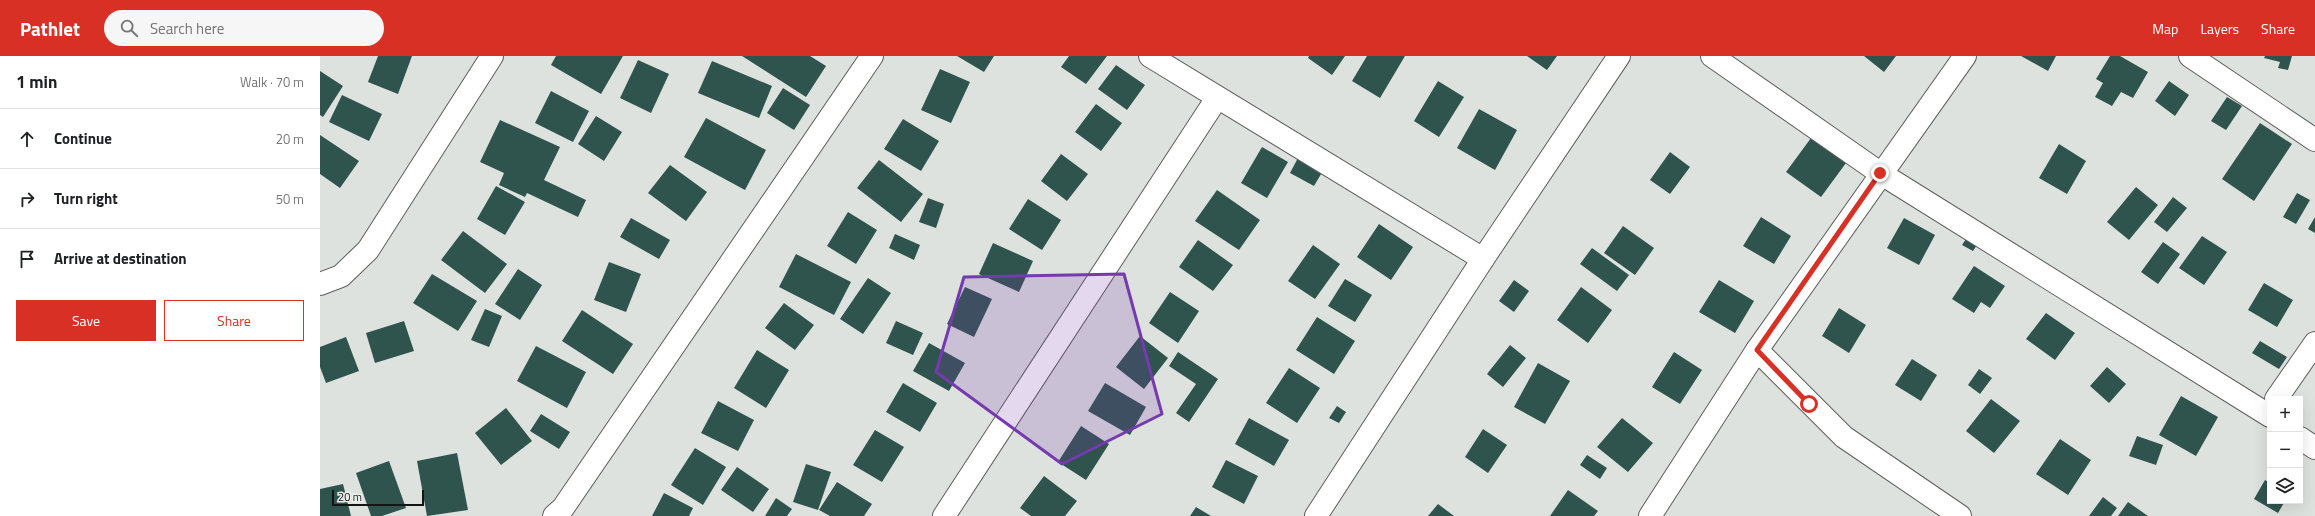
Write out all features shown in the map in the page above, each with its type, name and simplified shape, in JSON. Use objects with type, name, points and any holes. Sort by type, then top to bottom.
[{"type":"street","points":[[320,284],[341,276],[368,250],[492,56]]},
{"type":"street","points":[[554,516],[563,508],[872,56]]},
{"type":"street","points":[[1150,56],[1483,259]]},
{"type":"street","points":[[1316,516],[1483,259],[1619,56]]},
{"type":"street","points":[[1712,56],[1880,173],[2267,407]]},
{"type":"street","points":[[1650,516],[1757,350],[1880,173],[1965,56]]},
{"type":"street","points":[[2190,56],[2315,140]]},
{"type":"street","points":[[944,516],[1217,98]]},
{"type":"street","points":[[2280,396],[2315,343]]},
{"type":"street","points":[[1757,350],[1844,437],[1960,516]]},
{"type":"street","points":[[2303,440],[2315,448]]},
{"type":"highlighted area","points":[[1124,274],[1162,414],[1062,464],[936,372],[964,277]]},
{"type":"building","points":[[378,56],[412,56],[398,94],[368,82]]},
{"type":"building","points":[[556,56],[623,56],[601,94],[551,65]]},
{"type":"building","points":[[742,56],[810,56],[826,66],[806,97]]},
{"type":"building","points":[[957,56],[994,56],[984,72]]},
{"type":"building","points":[[1069,56],[1107,56],[1086,84],[1061,67]]},
{"type":"building","points":[[1309,56],[1345,56],[1332,75],[1308,58]]},
{"type":"building","points":[[1367,56],[1405,56],[1380,98],[1352,81]]},
{"type":"building","points":[[1527,56],[1557,56],[1547,70]]},
{"type":"building","points":[[1864,56],[1896,56],[1884,72]]},
{"type":"building","points":[[2021,56],[2056,56],[2048,71]]},
{"type":"building","points":[[2110,56],[2120,56],[2148,72],[2133,98],[2121,92],[2112,106],[2095,97],[2103,83],[2096,79]]},
{"type":"building","points":[[2265,56],[2292,56],[2288,70],[2278,68],[2280,62],[2264,58]]},
{"type":"building","points":[[638,60],[669,74],[651,113],[620,98]]},
{"type":"building","points":[[712,61],[772,86],[759,118],[698,93]]},
{"type":"building","points":[[1116,65],[1145,85],[1127,110],[1098,89]]},
{"type":"building","points":[[940,69],[970,82],[951,123],[921,110]]},
{"type":"building","points":[[320,71],[343,86],[323,117],[320,115]]},
{"type":"building","points":[[1438,81],[1464,97],[1439,137],[1414,121]]},
{"type":"building","points":[[2169,81],[2189,95],[2175,116],[2155,101]]},
{"type":"building","points":[[783,88],[810,105],[794,130],[767,113]]},
{"type":"building","points":[[551,91],[589,111],[573,142],[535,123]]},
{"type":"building","points":[[342,95],[382,114],[369,141],[329,122]]},
{"type":"building","points":[[2227,97],[2242,106],[2226,130],[2211,121]]},
{"type":"building","points":[[1096,104],[1122,123],[1101,151],[1075,132]]},
{"type":"building","points":[[1479,109],[1517,130],[1495,170],[1457,148]]},
{"type":"building","points":[[596,116],[622,132],[604,161],[578,144]]},
{"type":"building","points":[[706,118],[766,150],[745,190],[684,157]]},
{"type":"building","points":[[903,119],[939,141],[921,171],[884,149]]},
{"type":"building","points":[[500,120],[560,147],[544,180],[586,200],[578,217],[527,193],[525,197],[499,185],[504,173],[480,162]]},
{"type":"building","points":[[2260,123],[2292,144],[2254,201],[2222,179]]},
{"type":"building","points":[[320,135],[359,161],[340,188],[320,174]]},
{"type":"building","points":[[1811,138],[1846,163],[1821,197],[1786,172]]},
{"type":"building","points":[[2059,144],[2086,161],[2067,194],[2039,178]]},
{"type":"building","points":[[1262,147],[1288,162],[1267,198],[1241,183]]},
{"type":"building","points":[[1670,152],[1690,167],[1670,194],[1650,180]]},
{"type":"building","points":[[1061,154],[1088,174],[1067,201],[1041,181]]},
{"type":"building","points":[[1299,156],[1324,169],[1314,186],[1290,173]]},
{"type":"building","points":[[879,160],[923,194],[901,222],[857,188]]},
{"type":"building","points":[[670,165],[707,192],[686,221],[648,193]]},
{"type":"building","points":[[496,186],[525,202],[505,235],[477,219]]},
{"type":"building","points":[[2136,187],[2158,205],[2129,240],[2107,222]]},
{"type":"building","points":[[1217,190],[1260,220],[1239,250],[1195,221]]},
{"type":"building","points":[[2297,193],[2310,200],[2296,224],[2283,217]]},
{"type":"building","points":[[2173,197],[2187,208],[2167,232],[2154,222]]},
{"type":"building","points":[[928,198],[944,204],[936,228],[919,222]]},
{"type":"building","points":[[1028,199],[1061,220],[1042,250],[1009,229]]},
{"type":"building","points":[[848,212],[877,230],[856,264],[827,246]]},
{"type":"building","points":[[1761,217],[1791,236],[1774,264],[1743,246]]},
{"type":"building","points":[[2315,217],[2315,233],[2308,229]]},
{"type":"building","points":[[631,218],[670,240],[659,259],[620,237]]},
{"type":"building","points":[[1904,218],[1935,235],[1919,265],[1887,248]]},
{"type":"building","points":[[1379,224],[1413,247],[1391,280],[1357,257]]},
{"type":"building","points":[[1623,226],[1654,248],[1635,275],[1604,253]]},
{"type":"building","points":[[463,231],[507,264],[485,293],[441,260]]},
{"type":"building","points":[[895,234],[920,245],[914,260],[889,248]]},
{"type":"building","points":[[1968,236],[1979,242],[1973,251],[1962,245]]},
{"type":"building","points":[[2202,236],[2227,252],[2204,285],[2179,268]]},
{"type":"building","points":[[1198,240],[1233,265],[1213,291],[1179,267]]},
{"type":"building","points":[[2163,242],[2180,254],[2158,284],[2141,272]]},
{"type":"building","points":[[993,243],[1033,261],[1019,292],[979,274]]},
{"type":"building","points":[[1313,245],[1340,264],[1315,299],[1288,281]]},
{"type":"building","points":[[1592,248],[1629,275],[1617,291],[1580,264]]},
{"type":"building","points":[[796,254],[851,282],[834,315],[779,287]]},
{"type":"building","points":[[609,262],[641,274],[626,312],[594,300]]},
{"type":"building","points":[[1974,266],[2005,286],[1990,308],[1981,302],[1974,313],[1952,299]]},
{"type":"building","points":[[518,269],[542,285],[520,320],[495,304]]},
{"type":"building","points":[[432,274],[477,301],[458,331],[413,303]]},
{"type":"building","points":[[868,278],[891,293],[863,334],[840,319]]},
{"type":"building","points":[[1345,279],[1372,295],[1355,322],[1328,306]]},
{"type":"building","points":[[1514,280],[1529,291],[1514,312],[1499,301]]},
{"type":"building","points":[[1719,280],[1754,301],[1735,333],[1699,312]]},
{"type":"building","points":[[2264,283],[2293,300],[2277,327],[2248,310]]},
{"type":"building","points":[[965,287],[992,299],[974,337],[947,324]]},
{"type":"building","points":[[1581,287],[1612,310],[1588,343],[1557,320]]},
{"type":"building","points":[[1170,292],[1199,311],[1178,343],[1149,323]]},
{"type":"building","points":[[784,303],[814,325],[795,350],[765,328]]},
{"type":"building","points":[[1839,308],[1866,325],[1849,353],[1822,336]]},
{"type":"building","points":[[485,309],[502,316],[489,347],[471,340]]},
{"type":"building","points":[[582,310],[633,344],[613,374],[562,341]]},
{"type":"building","points":[[2046,313],[2075,333],[2055,360],[2026,339]]},
{"type":"building","points":[[1317,317],[1355,341],[1334,374],[1296,350]]},
{"type":"building","points":[[404,321],[414,351],[375,363],[366,333]]},
{"type":"building","points":[[896,321],[923,333],[913,355],[886,343]]},
{"type":"building","points":[[1140,336],[1168,358],[1144,389],[1116,367]]},
{"type":"building","points":[[346,337],[359,371],[326,383],[320,367],[320,347]]},
{"type":"building","points":[[2260,341],[2287,357],[2279,369],[2252,353]]},
{"type":"building","points":[[929,343],[965,363],[949,391],[913,371]]},
{"type":"building","points":[[1510,345],[1526,358],[1503,387],[1487,374]]},
{"type":"building","points":[[536,346],[586,372],[567,408],[517,381]]},
{"type":"building","points":[[757,350],[789,370],[766,408],[734,388]]},
{"type":"building","points":[[1178,352],[1218,379],[1189,422],[1176,413],[1196,384],[1169,366]]},
{"type":"building","points":[[1674,352],[1702,370],[1680,404],[1652,387]]},
{"type":"building","points":[[1912,359],[1937,375],[1921,401],[1895,385]]},
{"type":"building","points":[[1538,363],[1570,381],[1545,424],[1514,407]]},
{"type":"building","points":[[2107,367],[2126,384],[2109,403],[2090,386]]},
{"type":"building","points":[[1289,368],[1320,388],[1297,423],[1266,403]]},
{"type":"building","points":[[1979,369],[1992,378],[1980,394],[1968,385]]},
{"type":"building","points":[[903,383],[937,403],[920,432],[886,412]]},
{"type":"building","points":[[1105,383],[1146,407],[1130,435],[1088,411]]},
{"type":"building","points":[[2181,396],[2218,417],[2196,456],[2159,435]]},
{"type":"building","points":[[1991,399],[2020,421],[1994,453],[1966,431]]},
{"type":"building","points":[[718,401],[754,420],[738,451],[701,433]]},
{"type":"building","points":[[1337,406],[1346,412],[1339,423],[1329,418]]},
{"type":"building","points":[[506,408],[532,441],[501,465],[475,433]]},
{"type":"building","points":[[541,414],[570,432],[559,449],[530,431]]},
{"type":"building","points":[[1249,418],[1289,440],[1274,466],[1235,444]]},
{"type":"building","points":[[1622,418],[1653,443],[1628,472],[1597,447]]},
{"type":"building","points":[[1081,426],[1109,444],[1086,480],[1058,462]]},
{"type":"building","points":[[1483,429],[1507,445],[1488,473],[1465,457]]},
{"type":"building","points":[[875,430],[904,447],[882,482],[853,465]]},
{"type":"building","points":[[2137,436],[2163,445],[2156,465],[2129,456]]},
{"type":"building","points":[[2060,439],[2091,460],[2068,495],[2036,474]]},
{"type":"building","points":[[695,448],[726,467],[703,505],[671,485]]},
{"type":"building","points":[[457,453],[468,510],[427,516],[417,461]]},
{"type":"building","points":[[1587,455],[1607,468],[1600,479],[1580,465]]},
{"type":"building","points":[[1226,460],[1258,476],[1244,504],[1212,487]]},
{"type":"building","points":[[389,461],[406,508],[382,516],[371,516],[356,473]]},
{"type":"building","points":[[806,464],[831,472],[818,510],[793,502]]},
{"type":"building","points":[[737,467],[769,489],[753,512],[721,490]]},
{"type":"building","points":[[1044,476],[1077,501],[1065,516],[1031,516],[1020,508]]},
{"type":"building","points":[[2265,480],[2267,481],[2267,504],[2283,504],[2278,513],[2254,499]]},
{"type":"building","points":[[837,482],[872,504],[864,516],[830,516],[819,510]]},
{"type":"building","points":[[343,484],[351,516],[320,516],[320,489]]},
{"type":"building","points":[[1568,490],[1598,511],[1594,516],[1550,516]]},
{"type":"building","points":[[664,493],[693,508],[689,516],[652,516]]},
{"type":"building","points":[[2103,497],[2117,508],[2111,516],[2089,516]]},
{"type":"building","points":[[776,498],[792,509],[787,516],[765,516]]},
{"type":"building","points":[[2128,502],[2148,516],[2118,516]]},
{"type":"building","points":[[1438,504],[1454,516],[1428,516]]},
{"type":"building","points":[[1196,507],[1211,516],[1190,516]]},
{"type":"route","points":[[1809,404],[1757,350],[1880,173]]}]
